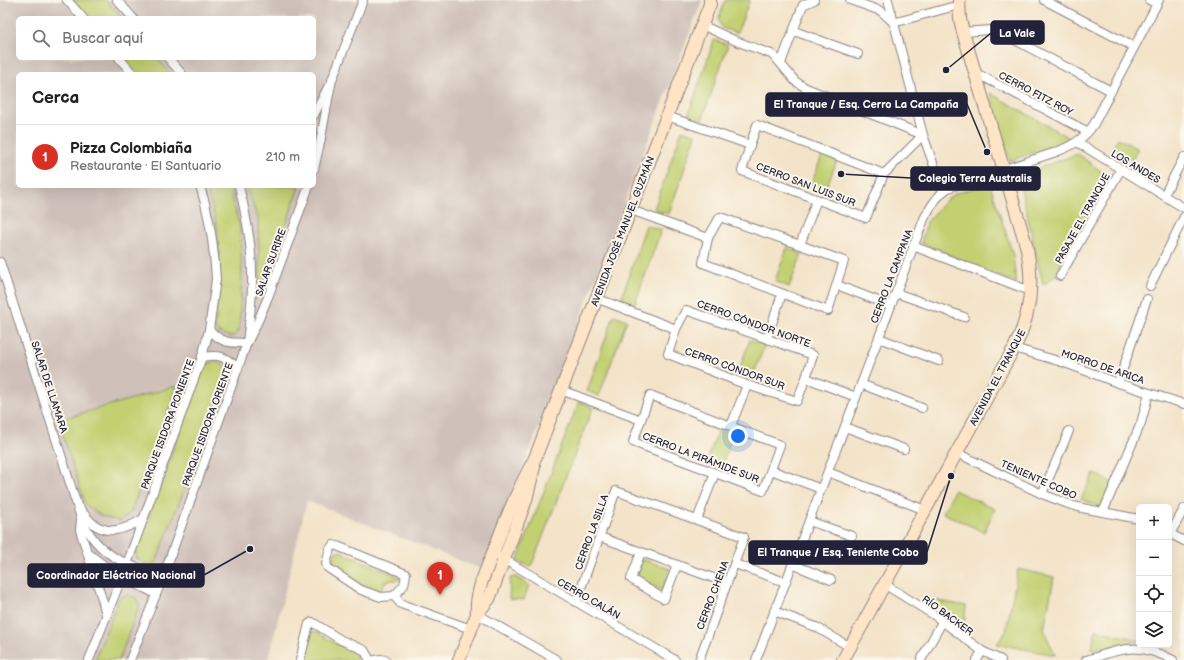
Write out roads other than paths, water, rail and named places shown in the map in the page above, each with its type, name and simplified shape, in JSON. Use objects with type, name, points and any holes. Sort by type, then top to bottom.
[{"type":"street","points":[[67,0],[81,16]]},
{"type":"street","points":[[117,0],[131,16]]},
{"type":"street","points":[[316,160],[332,80],[363,0]]},
{"type":"street","points":[[781,63],[803,4],[814,0]]},
{"type":"street","points":[[850,0],[881,11],[893,23]]},
{"type":"street","points":[[888,0],[923,135],[943,191],[955,185],[1056,152],[1077,142],[1088,132],[1094,124],[1158,2],[1149,0]]},
{"type":"street","points":[[1044,0],[1134,47]]},
{"type":"street","name":"AVENIDA JOSÉ MANUEL GUZMÁN","points":[[477,614],[476,607],[478,592],[515,496],[535,458],[711,1]]},
{"type":"street","points":[[893,23],[958,2]]},
{"type":"street","name":"AVENIDA EL TRANQUE","points":[[843,660],[957,453],[1025,325],[1030,291],[1030,267],[1026,245],[974,72],[963,32],[958,2]]},
{"type":"street","points":[[702,25],[736,41],[771,54],[781,63],[795,81],[806,88],[923,135]]},
{"type":"street","points":[[963,32],[988,30],[998,31],[1111,91]]},
{"type":"street","points":[[794,31],[858,54]]},
{"type":"street","points":[[121,60],[131,72]]},
{"type":"street","points":[[170,60],[180,72]]},
{"type":"street","name":"CERRO FITZ ROY","points":[[974,72],[1088,132]]},
{"type":"street","points":[[316,110],[332,80]]},
{"type":"street","points":[[667,116],[750,145],[757,125],[884,174],[923,135]]},
{"type":"street","name":"LOS ANDES","points":[[1077,142],[1184,208]]},
{"type":"street","name":"CERRO SAN LUIS SUR","points":[[750,145],[742,171],[866,218],[884,174]]},
{"type":"street","points":[[1164,195],[1184,157]]},
{"type":"street","name":"PASAJE EL TRANQUE","points":[[1060,276],[1121,169]]},
{"type":"street","name":"PARQUE ISIDORA PONIENTE","points":[[89,660],[127,564],[202,357],[209,330],[216,279],[210,226],[200,188]]},
{"type":"street","name":"PARQUE ISIDORA ORIENTE","points":[[130,660],[163,577],[247,343],[251,310],[252,265],[248,228],[238,188]]},
{"type":"street","name":"SALAR SURIRE","points":[[247,343],[268,297],[308,188]]},
{"type":"street","name":"CERRO LA CAMPANA","points":[[756,660],[913,246],[928,212],[943,191]]},
{"type":"street","points":[[800,245],[816,199]]},
{"type":"street","points":[[631,210],[708,238]]},
{"type":"street","points":[[720,217],[844,261],[828,311],[703,263],[708,238],[720,217]]},
{"type":"street","points":[[1150,286],[1184,217]]},
{"type":"street","points":[[913,246],[1030,291]]},
{"type":"street","name":"SALAR DE LLAMARA","points":[[0,262],[81,518],[90,535],[101,548],[127,564],[163,577]]},
{"type":"street","points":[[837,286],[891,306]]},
{"type":"street","points":[[896,293],[964,317]]},
{"type":"street","points":[[767,338],[782,294]]},
{"type":"street","points":[[596,298],[676,329]]},
{"type":"street","points":[[1118,383],[1147,299]]},
{"type":"street","name":"CERRO CÓNDOR NORTE","points":[[676,329],[686,310],[813,355],[806,378]]},
{"type":"street","name":"CERRO CÓNDOR SUR","points":[[676,329],[668,354],[747,385],[797,401],[806,378]]},
{"type":"street","points":[[209,330],[218,338],[226,342],[247,343]]},
{"type":"street","points":[[879,338],[939,361]]},
{"type":"street","name":"MORRO DE ARICA","points":[[1014,348],[1184,404]]},
{"type":"street","points":[[202,357],[217,355],[222,356],[227,358],[238,368]]},
{"type":"street","points":[[806,378],[856,397]]},
{"type":"street","points":[[861,384],[922,408]]},
{"type":"street","points":[[731,426],[747,385]]},
{"type":"street","points":[[561,390],[641,420],[650,395],[780,445],[771,470],[821,489]]},
{"type":"street","points":[[1103,512],[1141,424],[1149,393]]},
{"type":"street","name":"CERRO LA PIRÁMIDE SUR","points":[[641,420],[633,442],[763,491],[771,470]]},
{"type":"street","points":[[845,427],[904,449]]},
{"type":"street","points":[[1042,494],[1069,431]]},
{"type":"street","name":"TENIENTE COBO","points":[[957,453],[1042,494],[1071,505],[1136,518]]},
{"type":"street","name":"AVENIDA JOSÉ MANUEL GUZMÁN","points":[[459,660],[477,614],[489,599],[504,560],[526,500],[535,458]]},
{"type":"street","points":[[828,472],[926,510]]},
{"type":"street","points":[[697,520],[715,473]]},
{"type":"street","name":"CERRO LA SILLA","points":[[576,602],[616,491],[697,520]]},
{"type":"street","points":[[77,506],[97,526],[105,529],[124,529],[143,519]]},
{"type":"street","points":[[1172,531],[1184,510]]},
{"type":"street","name":"SALAR DE LLAMARA","points":[[81,518],[80,530],[106,615]]},
{"type":"street","name":"CERRO CHENA","points":[[697,520],[744,537],[698,660]]},
{"type":"street","points":[[809,521],[852,536]]},
{"type":"street","points":[[1172,535],[1184,541]]},
{"type":"street","points":[[600,537],[727,584]]},
{"type":"street","points":[[333,545],[406,574],[404,585],[394,596],[381,597],[360,590],[328,568],[326,564],[330,549],[333,545]]},
{"type":"street","points":[[641,552],[631,580],[664,599],[676,565]]},
{"type":"street","name":"CERRO CALÁN","points":[[493,553],[675,660]]},
{"type":"street","points":[[88,554],[105,568],[121,578],[156,594]]},
{"type":"street","points":[[735,564],[785,582]]},
{"type":"street","points":[[792,564],[831,580]]},
{"type":"street","name":"RÍO BACKER","points":[[884,584],[934,615],[982,651],[1001,660]]},
{"type":"street","points":[[394,596],[401,604],[471,628]]},
{"type":"street","points":[[774,611],[816,627],[850,647]]},
{"type":"street","points":[[477,614],[552,659]]},
{"type":"street","points":[[300,660],[309,624],[312,622],[341,640],[364,650],[370,660]]},
{"type":"street","points":[[921,660],[942,622]]},
{"type":"street","points":[[1086,660],[1108,657],[1124,648],[1144,648],[1155,651],[1173,660]]},
{"type":"street","points":[[977,660],[982,651]]},
{"type":"street","points":[[375,660],[385,660]]},
{"type":"place","name":"La Vale","points":[[946,70]]},
{"type":"place","name":"El Tranque / Esq. Cerro La Campaña","points":[[987,152]]},
{"type":"place","name":"Colegio Terra Australis","points":[[841,174]]},
{"type":"place","name":"El Tranque / Esq. Teniente Cobo","points":[[951,476]]},
{"type":"place","name":"Coordinador Eléctrico Nacional","points":[[250,549]]},
{"type":"place","name":"Pizza Colombiaña","points":[[440,595]]}]
